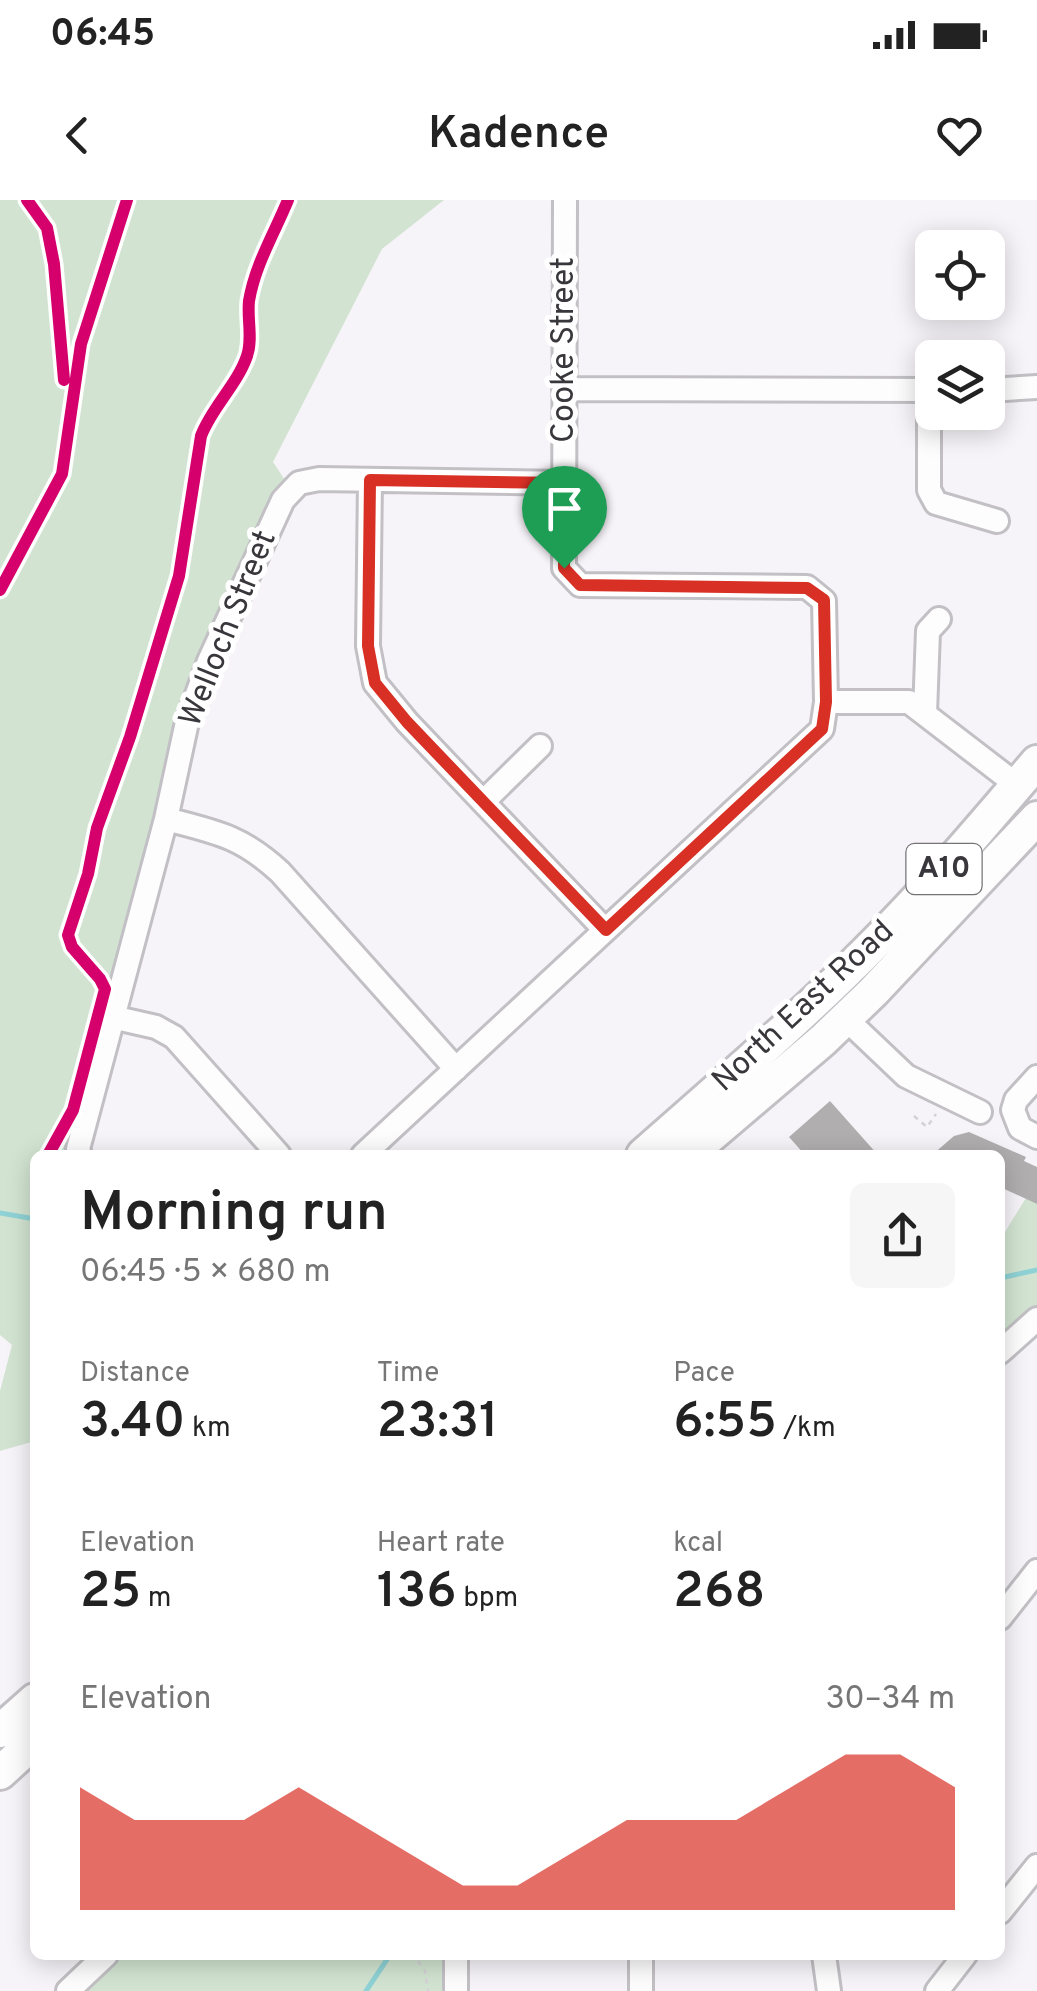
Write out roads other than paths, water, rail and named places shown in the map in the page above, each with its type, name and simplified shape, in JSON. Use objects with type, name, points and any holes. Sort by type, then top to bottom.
[{"type":"highway","name":"North East Road","points":[[649,1150],[846,972],[933,882],[1027,774]]},
{"type":"highway","name":"North East Road","points":[[694,1150],[845,1018],[1037,818]]},
{"type":"highway","points":[[798,1017],[824,1012],[845,1018],[842,995],[846,972]]},
{"type":"highway","points":[[0,1732],[30,1705]]},
{"type":"highway","points":[[0,1773],[30,1746]]},
{"type":"street","name":"Cooke Street","points":[[565,200],[564,568],[580,585],[807,588],[824,600],[826,702]]},
{"type":"street","points":[[1005,389],[1037,386]]},
{"type":"street","points":[[564,389],[915,390]]},
{"type":"street","points":[[930,430],[928,490],[936,503],[997,521]]},
{"type":"street","name":"Welloch Street","points":[[78,1150],[166,819],[187,722],[209,661],[283,500],[298,483],[319,479],[564,483]]},
{"type":"street","points":[[370,480],[368,646],[375,683],[407,722],[606,930]]},
{"type":"street","points":[[925,714],[928,631],[938,619]]},
{"type":"street","points":[[369,1150],[822,729],[826,702],[909,702],[1027,774]]},
{"type":"street","points":[[483,802],[540,746]]},
{"type":"street","points":[[166,819],[230,836],[254,848],[456,1069]]},
{"type":"street","points":[[112,1017],[156,1027],[174,1037],[275,1150]]},
{"type":"street","points":[[845,1018],[906,1076],[980,1112]]},
{"type":"street","points":[[1037,1077],[1012,1110],[1020,1128],[1037,1137]]},
{"type":"street","points":[[1005,1348],[1037,1319]]},
{"type":"street","points":[[1005,1612],[1037,1571]]},
{"type":"street","points":[[1005,1906],[1037,1866]]},
{"type":"street","points":[[68,1991],[101,1960]]},
{"type":"street","points":[[456,1960],[456,1991]]},
{"type":"street","points":[[641,1960],[641,1991]]},
{"type":"street","points":[[824,1960],[829,1991]]},
{"type":"street","points":[[936,1991],[961,1960]]},
{"type":"waterway","points":[[0,1213],[30,1218]]},
{"type":"waterway","points":[[1005,1277],[1037,1270]]},
{"type":"waterway","points":[[366,1991],[387,1960]]}]
